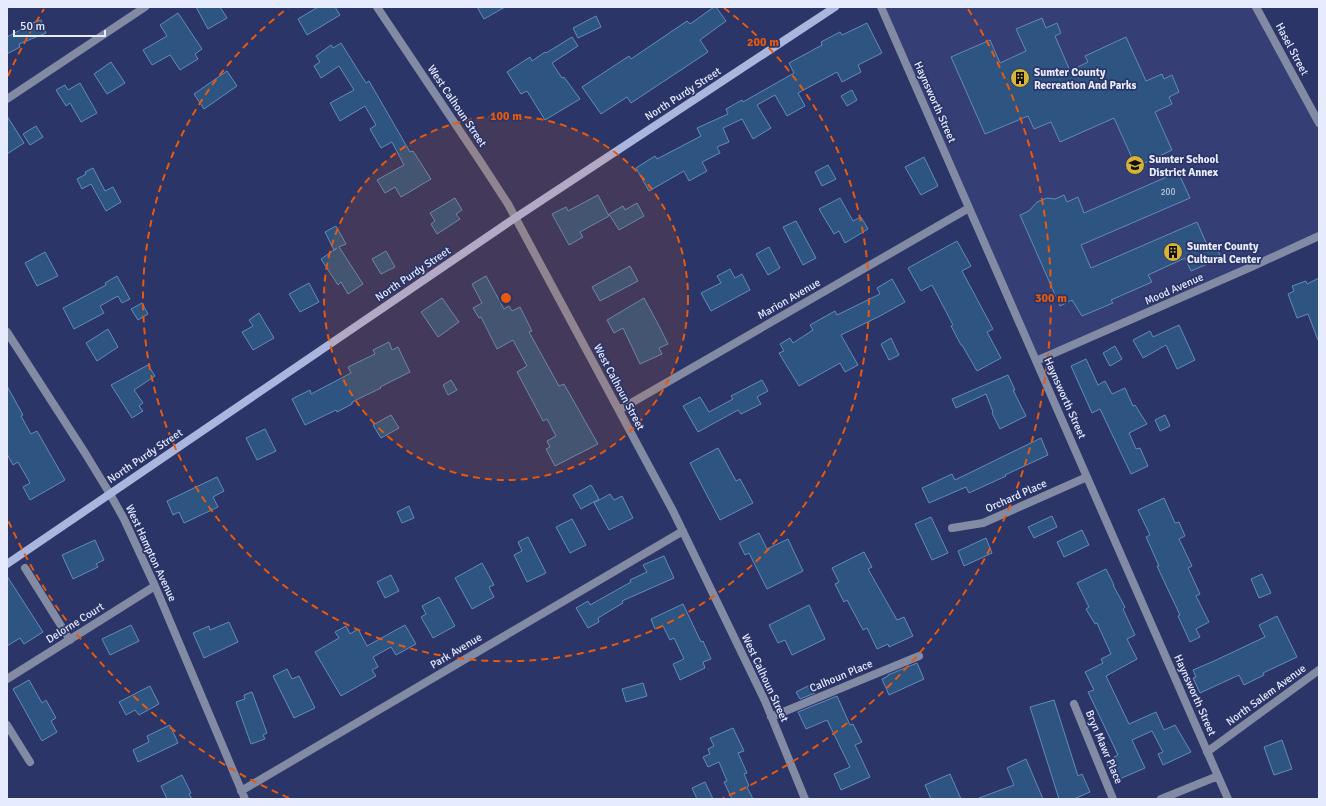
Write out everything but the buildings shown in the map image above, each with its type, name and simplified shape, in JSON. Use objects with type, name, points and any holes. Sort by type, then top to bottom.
[{"type":"street","points":[[7,99],[144,7]]},
{"type":"street","name":"West Calhoun Street","points":[[377,7],[506,200],[683,531],[772,717],[805,799]]},
{"type":"street","name":"North Purdy Street","points":[[7,564],[515,218],[835,7]]},
{"type":"street","name":"Haynsworth Street","points":[[881,7],[1228,799]]},
{"type":"street","name":"Hasel Street","points":[[1256,7],[1319,123]]},
{"type":"street","name":"Marion Avenue","points":[[619,410],[969,208]]},
{"type":"street","name":"Mood Avenue","points":[[1036,362],[1319,236]]},
{"type":"street","name":"West Hampton Avenue","points":[[7,332],[110,494],[124,519],[155,586],[243,795]]},
{"type":"street","name":"Orchard Place","points":[[952,528],[983,523],[1087,477]]},
{"type":"street","name":"Park Avenue","points":[[243,795],[683,531]]},
{"type":"street","points":[[26,568],[70,640]]},
{"type":"street","name":"Delorne Court","points":[[7,679],[155,586]]},
{"type":"street","name":"Calhoun Place","points":[[772,717],[919,656]]},
{"type":"street","name":"North Salem Avenue","points":[[1207,752],[1319,670]]},
{"type":"street","name":"Bryn Mawr Place","points":[[1074,704],[1113,799]]},
{"type":"street","points":[[7,725],[30,762]]},
{"type":"street","points":[[1161,799],[1218,776]]},
{"type":"shaded area","name":"Sumter School District Annex","points":[[881,7],[1256,7],[1319,123],[1319,235],[1036,361]]},
{"type":"place","name":"Sumter County Recreation And Parks","points":[[1020,78]]},
{"type":"place","name":"Sumter School District Annex","points":[[1135,165]]},
{"type":"place","name":"Sumter County Cultural Center","points":[[1173,252]]}]
